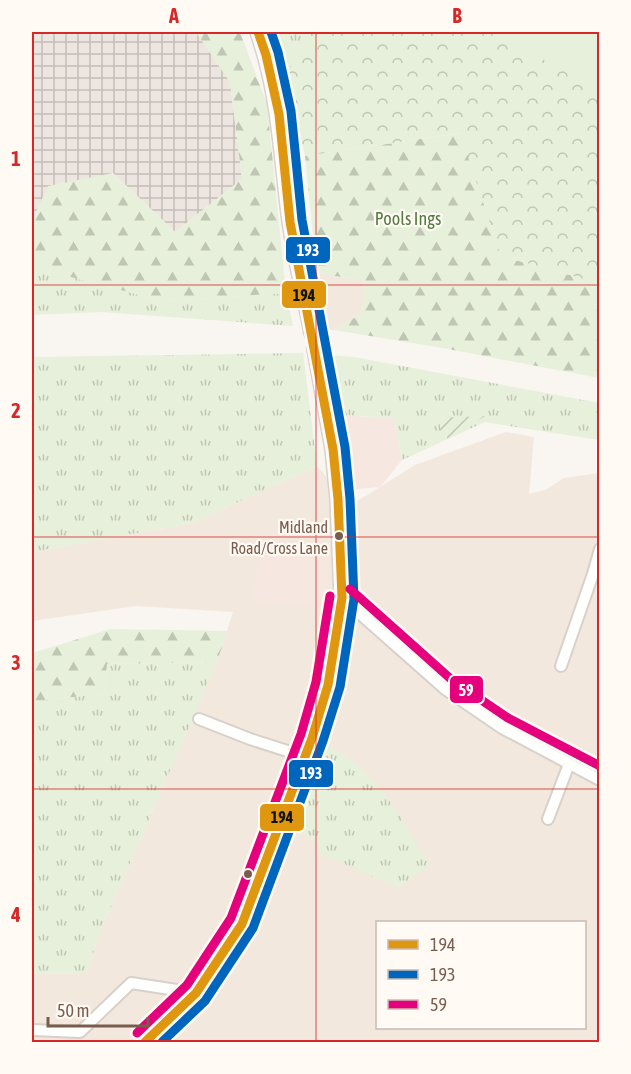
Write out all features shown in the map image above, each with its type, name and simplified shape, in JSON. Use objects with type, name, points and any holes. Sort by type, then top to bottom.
[{"type":"main road","points":[[258,32],[266,55],[279,114],[290,222],[312,333]]},
{"type":"main road","points":[[145,1042],[196,993],[242,924],[306,757],[328,685],[342,598],[334,459],[315,349]]},
{"type":"street","points":[[561,666],[596,575],[600,549]]},
{"type":"street","points":[[342,598],[445,689],[502,728],[600,780]]},
{"type":"street","points":[[199,719],[306,757]]},
{"type":"street","points":[[548,819],[569,764]]},
{"type":"street","points":[[32,1030],[80,1032],[131,983],[196,993]]},
{"type":"shaded area","points":[[32,32],[196,32],[230,82],[242,179],[175,232],[113,173],[32,220]]},
{"type":"shaded area","points":[[317,273],[365,281],[361,314],[334,330],[318,331]]},
{"type":"shaded area","points":[[339,415],[394,418],[402,460],[380,487],[346,490]]},
{"type":"shaded area","points":[[506,432],[534,437],[529,494],[547,489],[564,478],[599,473],[599,1042],[32,1042],[32,974],[86,973],[102,928],[217,662],[233,612],[136,606],[32,621],[32,552],[192,523],[317,466],[351,505],[415,465]]},
{"type":"shaded area","points":[[260,546],[330,550],[326,608],[253,601]]},
{"type":"green space","points":[[196,32],[240,32],[267,104],[286,293],[163,301],[32,267],[32,220],[48,186],[113,173],[175,232],[242,179],[230,82]]},
{"type":"green space","points":[[277,32],[310,32],[286,77]]},
{"type":"green space","points":[[310,32],[599,32],[599,283],[501,256],[460,133],[305,156],[286,77]]},
{"type":"green space","points":[[511,32],[599,32],[599,91],[507,39]]},
{"type":"green space","name":"Pools Ings","points":[[461,133],[501,256],[599,283],[599,378],[334,330],[361,314],[365,281],[317,273],[305,156]]},
{"type":"green space","points":[[32,267],[163,301],[286,293],[293,326],[101,312],[32,315]]},
{"type":"green space","points":[[303,353],[317,466],[192,523],[32,552],[32,357]]},
{"type":"green space","points":[[329,355],[354,357],[599,403],[599,440],[485,422],[402,460],[394,418],[339,415]]},
{"type":"green space","points":[[485,416],[448,439],[445,434],[440,433],[440,418]]},
{"type":"green space","points":[[111,629],[227,631],[217,662],[107,664],[104,694],[32,701],[32,653]]},
{"type":"green space","points":[[217,662],[102,928],[86,973],[32,974],[32,701],[104,694],[107,664]]},
{"type":"green space","points":[[312,738],[334,749],[368,775],[394,808],[430,865],[398,888],[315,851],[318,842],[280,825]]},
{"type":"transit line","name":"194","points":[[145,1042],[196,993],[242,924],[312,738],[328,685],[342,598],[338,499],[333,449],[290,222],[279,114],[266,55],[258,32]]},
{"type":"transit line","name":"193","points":[[162,1042],[205,1001],[253,928],[323,741],[340,687],[354,599],[350,499],[345,447],[302,220],[291,111],[278,52],[271,32]]},
{"type":"transit line","name":"59","points":[[350,589],[452,680],[508,718],[600,766]]},
{"type":"transit line","name":"59","points":[[137,1033],[187,985],[231,918],[301,734],[316,682],[330,596]]},
{"type":"place","name":"Midland Road/Cross Lane","points":[[339,536]]}]
